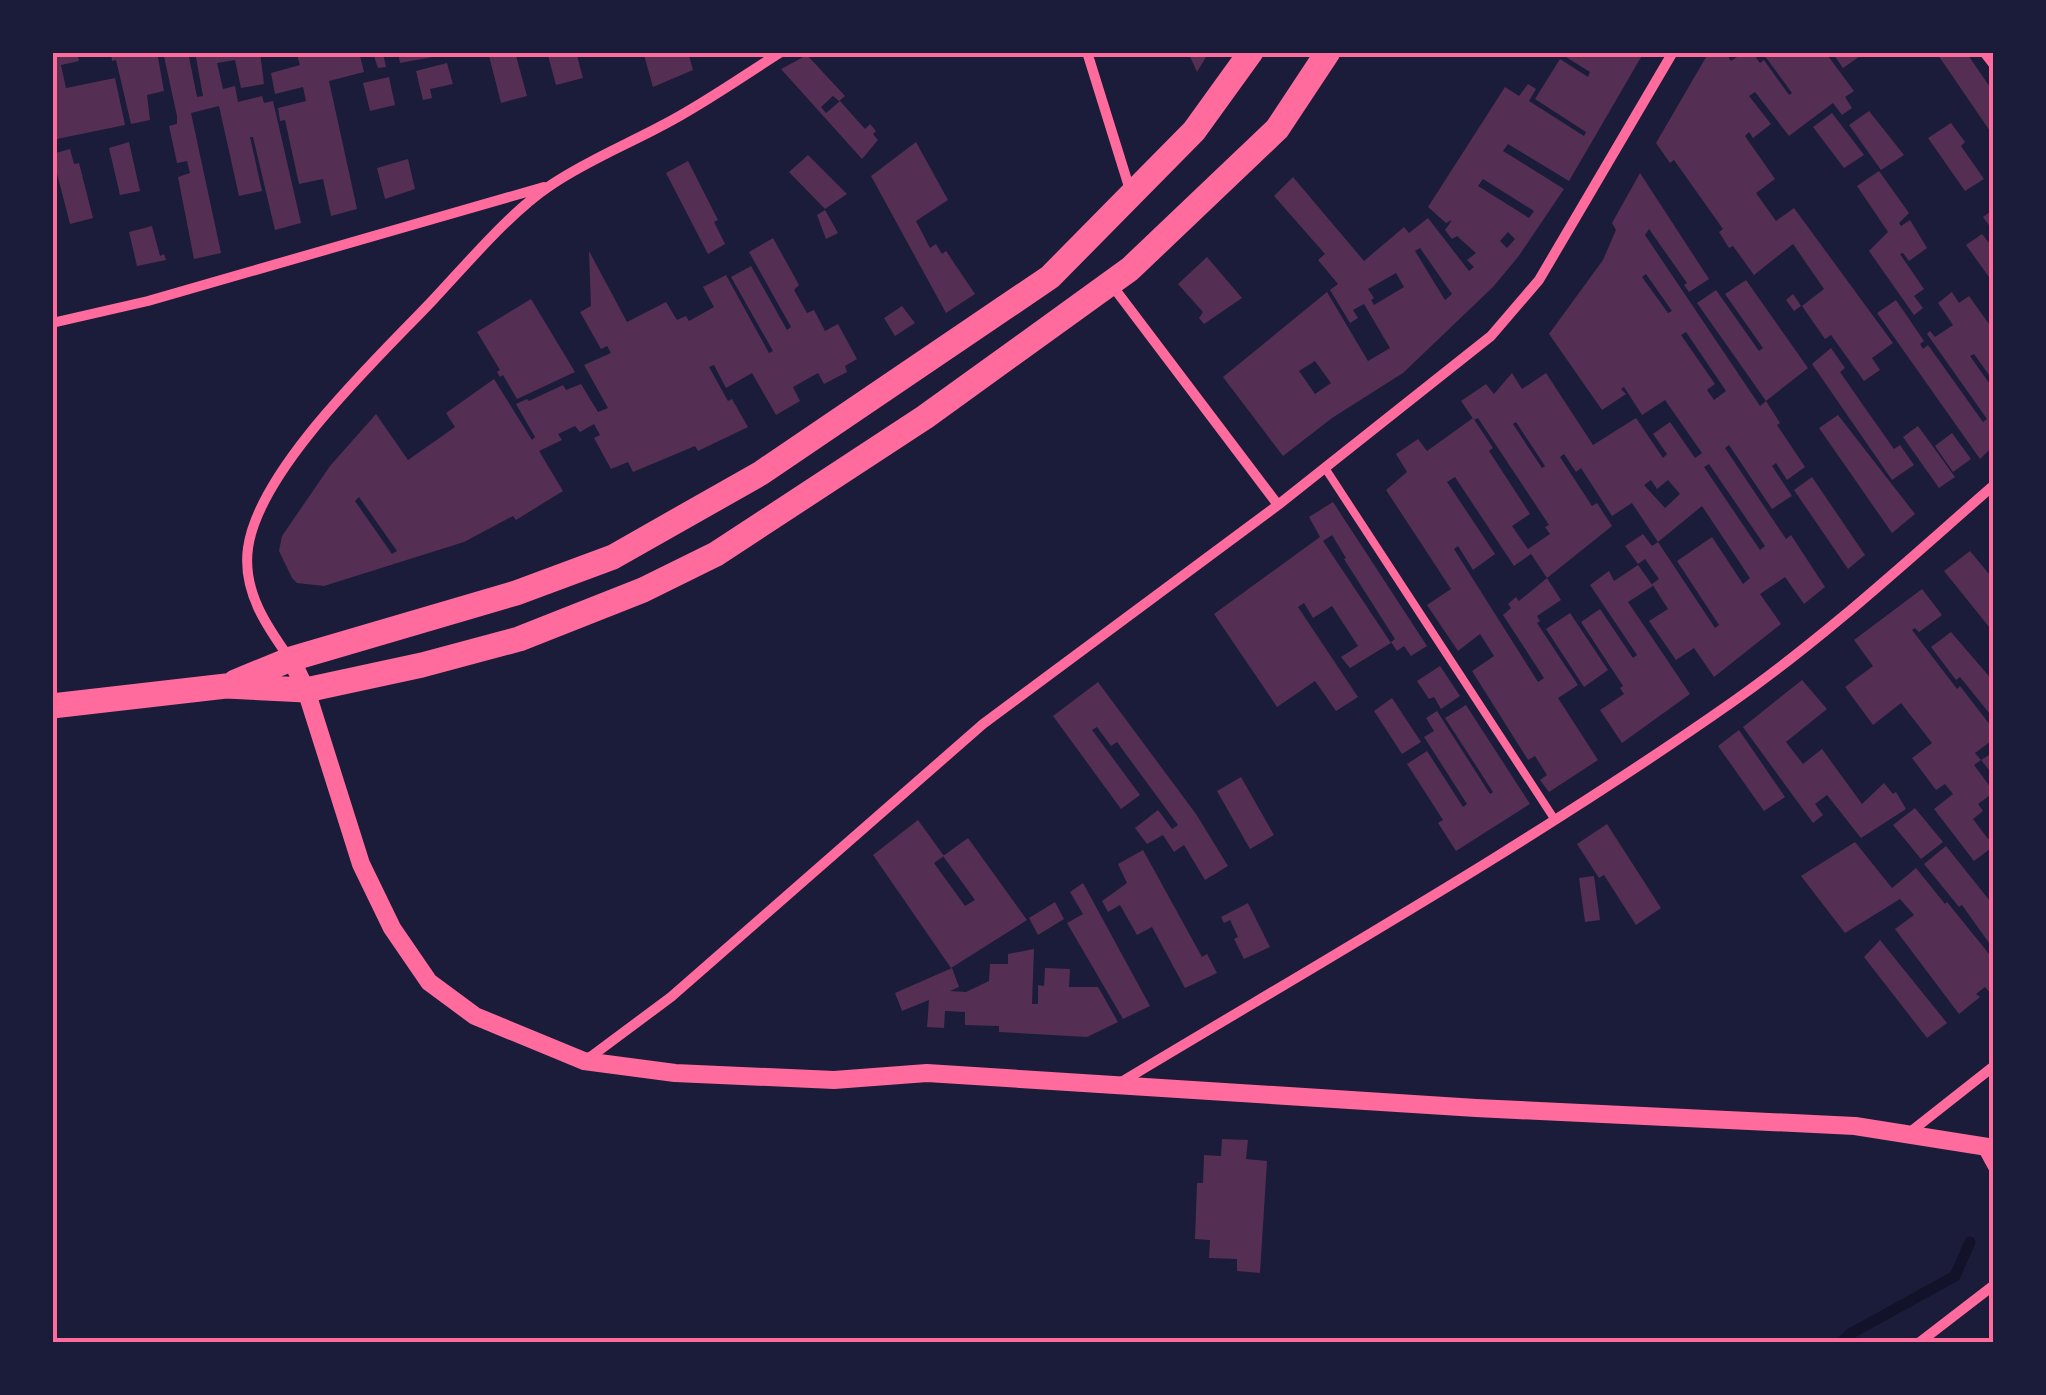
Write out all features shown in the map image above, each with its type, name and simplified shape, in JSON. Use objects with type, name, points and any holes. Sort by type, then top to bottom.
[{"type":"main road","points":[[226,686],[291,660],[516,593],[613,557],[760,474],[1050,277],[1194,131],[1251,52]]},
{"type":"main road","points":[[52,706],[226,686],[306,690],[519,639],[643,590],[716,554],[925,417],[1110,284],[1277,128],[1328,52]]},
{"type":"street","points":[[52,323],[148,301],[550,186],[671,121],[782,52]]},
{"type":"street","points":[[1087,52],[1132,196]]},
{"type":"street","points":[[584,1061],[671,997],[983,724],[1278,505],[1491,336],[1539,280],[1674,52]]},
{"type":"street","points":[[1984,52],[1994,65]]},
{"type":"street","points":[[550,186],[494,236],[316,425],[257,518],[248,549],[250,585],[264,624],[291,660],[306,690],[361,864],[392,928],[429,982],[475,1016],[584,1061],[675,1073],[834,1080],[927,1073],[1476,1108],[1855,1126],[1988,1147],[1994,1169]]},
{"type":"street","points":[[1110,284],[1278,505]]},
{"type":"street","points":[[1118,1085],[1556,822],[1733,702],[1824,634],[1994,485]]},
{"type":"street","points":[[1909,1133],[1994,1066]]},
{"type":"street","points":[[1920,1342],[1994,1285]]},
{"type":"lane","points":[[1325,468],[1556,822]]},
{"type":"building","points":[[52,52],[77,52],[79,61],[61,65],[66,88],[115,78],[125,125],[52,140]]},
{"type":"building","points":[[111,52],[157,52],[164,91],[147,95],[150,120],[131,124]]},
{"type":"building","points":[[163,52],[188,52],[197,97],[203,96],[195,52],[260,52],[264,84],[241,88],[235,60],[217,63],[223,89],[235,86],[238,102],[262,96],[264,103],[273,101],[301,223],[275,230],[253,137],[262,191],[239,196],[219,106],[191,113],[221,253],[194,259],[178,177],[190,173],[187,161],[177,163],[169,126],[177,124],[177,116]]},
{"type":"building","points":[[289,52],[336,52],[337,57],[359,52],[364,72],[329,81],[357,209],[331,216],[323,179],[299,184],[285,120],[280,121],[278,108],[306,101],[303,87],[275,94],[271,73],[300,65],[297,55],[290,57]]},
{"type":"building","points":[[398,52],[449,52],[449,54],[400,63]]},
{"type":"building","points":[[488,52],[515,52],[527,96],[501,103]]},
{"type":"building","points":[[547,52],[576,52],[583,78],[556,85]]},
{"type":"building","points":[[688,52],[693,70],[653,87],[644,55]]},
{"type":"building","points":[[1188,52],[1209,52],[1197,72]]},
{"type":"building","points":[[1558,52],[1644,52],[1569,181],[1508,144],[1503,151],[1564,189],[1518,257],[1493,287],[1403,373],[1332,418],[1283,456],[1223,377],[1327,292],[1368,361],[1390,348],[1364,304],[1353,310],[1358,318],[1350,323],[1330,290],[1338,284],[1318,260],[1325,254],[1274,196],[1293,177],[1364,261],[1404,227],[1409,233],[1428,218],[1469,271],[1474,267],[1467,260],[1476,253],[1457,236],[1452,239],[1445,230],[1452,220],[1446,223],[1428,207],[1505,87],[1519,96],[1528,84],[1536,89],[1529,101],[1584,136],[1586,132],[1535,99],[1560,59],[1588,77],[1590,72]],"holes":[[[1483,179],[1534,211],[1529,218],[1478,186]],[[1508,232],[1515,239],[1507,248],[1500,241]],[[1420,248],[1452,294],[1445,300],[1415,251]],[[1396,273],[1404,287],[1374,305],[1368,289]],[[1315,361],[1331,383],[1315,394],[1299,371]]]},
{"type":"building","points":[[1709,52],[1725,52],[1731,61],[1737,57],[1734,52],[1752,52],[1760,63],[1764,60],[1789,95],[1792,93],[1762,52],[1825,52],[1854,91],[1845,97],[1852,108],[1842,115],[1833,103],[1789,136],[1755,92],[1749,96],[1771,124],[1753,138],[1749,132],[1745,136],[1775,179],[1756,193],[1776,221],[1794,208],[1893,343],[1872,358],[1880,370],[1864,381],[1831,335],[1825,339],[1802,306],[1824,289],[1793,244],[1754,275],[1733,246],[1729,248],[1719,232],[1723,229],[1674,160],[1670,163],[1656,143]]},
{"type":"building","points":[[1832,52],[1866,52],[1843,68]]},
{"type":"building","points":[[1936,52],[1966,52],[1994,93],[1994,137]]},
{"type":"building","points":[[383,53],[386,67],[378,68],[374,56]]},
{"type":"building","points":[[807,55],[845,96],[839,101],[833,96],[821,107],[826,113],[840,101],[865,129],[870,124],[876,131],[873,134],[878,140],[862,159],[781,69]]},
{"type":"building","points":[[447,63],[453,84],[430,89],[432,98],[423,100],[416,71]]},
{"type":"building","points":[[389,77],[395,105],[370,111],[363,83]]},
{"type":"building","points":[[1869,111],[1904,155],[1881,170],[1849,125]]},
{"type":"building","points":[[1832,113],[1864,155],[1844,168],[1813,127]]},
{"type":"building","points":[[1951,123],[1965,142],[1961,146],[1984,179],[1965,191],[1928,138]]},
{"type":"building","points":[[129,142],[140,191],[120,195],[109,148]]},
{"type":"building","points":[[916,142],[948,200],[916,221],[930,248],[936,244],[942,254],[946,251],[975,294],[946,313],[871,176]]},
{"type":"building","points":[[70,149],[74,164],[79,163],[93,218],[70,224],[52,154]]},
{"type":"building","points":[[808,155],[847,194],[825,209],[789,172]]},
{"type":"building","points":[[408,159],[415,189],[385,199],[377,168]]},
{"type":"building","points":[[688,161],[718,220],[714,222],[725,244],[708,254],[666,173]]},
{"type":"building","points":[[1879,171],[1909,213],[1899,223],[1901,226],[1910,220],[1927,248],[1909,261],[1900,254],[1924,289],[1914,296],[1923,308],[1914,315],[1869,251],[1888,232],[1857,186]]},
{"type":"building","points":[[1640,173],[1709,279],[1689,292],[1684,285],[1687,283],[1649,229],[1645,235],[1760,406],[1766,401],[1805,467],[1787,480],[1776,463],[1772,466],[1792,496],[1772,509],[1729,445],[1725,448],[1786,539],[1791,535],[1825,587],[1804,604],[1785,577],[1760,594],[1781,624],[1714,677],[1694,648],[1676,660],[1649,621],[1668,609],[1652,584],[1659,579],[1645,559],[1638,564],[1625,546],[1643,534],[1652,546],[1658,542],[1632,503],[1612,516],[1581,468],[1576,472],[1564,454],[1560,457],[1592,506],[1597,503],[1612,526],[1547,578],[1561,600],[1537,616],[1537,623],[1578,685],[1558,698],[1598,760],[1549,792],[1540,780],[1547,775],[1535,756],[1528,760],[1472,671],[1494,656],[1480,634],[1458,651],[1427,605],[1451,589],[1386,490],[1407,472],[1396,454],[1418,439],[1427,451],[1473,418],[1461,401],[1486,384],[1494,394],[1512,373],[1522,389],[1546,373],[1593,445],[1636,418],[1663,458],[1667,454],[1653,434],[1670,422],[1695,458],[1702,453],[1665,400],[1642,415],[1624,387],[1621,389],[1626,394],[1602,410],[1549,334],[1603,260],[1616,230],[1612,223]],"holes":[[[1646,274],[1672,311],[1668,313],[1642,277]],[[1686,332],[1726,391],[1714,400],[1707,390],[1715,384],[1681,335]],[[1478,418],[1549,525],[1545,527],[1550,534],[1528,549],[1512,526],[1530,514],[1489,451],[1493,448],[1474,420]],[[1516,422],[1545,466],[1542,468],[1513,424]],[[1709,464],[1765,546],[1760,550],[1704,467]],[[1455,477],[1514,566],[1531,554],[1547,578],[1519,601],[1516,597],[1503,615],[1544,678],[1538,682],[1454,549],[1458,546],[1473,570],[1495,554],[1447,482]],[[1651,480],[1657,489],[1668,480],[1680,494],[1665,508],[1644,485]],[[1702,506],[1750,578],[1743,584],[1712,537],[1677,561],[1719,625],[1715,628],[1658,542]]]},
{"type":"building","points":[[1994,209],[1994,232],[1983,217]]},
{"type":"building","points":[[825,210],[838,233],[826,239],[817,215]]},
{"type":"building","points":[[152,226],[160,256],[164,254],[166,260],[137,266],[129,232]]},
{"type":"building","points":[[1982,234],[1990,244],[1994,241],[1994,284],[1966,245]]},
{"type":"building","points":[[773,238],[799,285],[794,290],[807,313],[814,310],[825,331],[838,324],[857,359],[845,366],[847,372],[824,384],[818,373],[793,387],[800,401],[776,415],[752,373],[726,388],[714,365],[709,367],[748,427],[698,451],[695,446],[633,472],[628,462],[611,469],[594,438],[600,435],[594,424],[580,432],[575,426],[558,434],[562,440],[539,451],[563,491],[516,520],[513,516],[464,542],[324,586],[297,583],[292,578],[279,551],[282,536],[330,466],[376,414],[408,460],[455,427],[446,413],[494,379],[532,440],[535,437],[516,404],[527,399],[563,385],[566,390],[581,384],[598,412],[608,408],[584,365],[611,353],[607,346],[601,349],[580,312],[591,306],[589,251],[627,322],[666,302],[677,320],[686,316],[689,321],[714,307],[703,287],[726,275],[769,353],[773,351],[731,277],[751,266],[787,330],[791,327],[749,252]],"holes":[[[359,497],[397,551],[392,554],[355,501]]]},
{"type":"building","points":[[1207,257],[1242,298],[1204,324],[1199,318],[1203,312],[1178,284]]},
{"type":"building","points":[[1746,280],[1808,368],[1766,401],[1697,303],[1716,290],[1759,351],[1763,348],[1725,294]]},
{"type":"building","points":[[1952,292],[1959,303],[1969,296],[1994,331],[1994,382],[1974,354],[1970,356],[1994,390],[1994,445],[1980,459],[1877,313],[1896,300],[1924,341],[1920,344],[1923,349],[1928,345],[1983,422],[1987,419],[1927,334],[1930,331],[1935,337],[1953,325],[1938,303]]},
{"type":"building","points":[[1793,294],[1801,306],[1794,311],[1786,300]]},
{"type":"building","points":[[531,299],[575,372],[517,399],[503,375],[500,377],[497,372],[500,370],[477,332]]},
{"type":"building","points":[[902,306],[915,323],[895,336],[884,318]]},
{"type":"building","points":[[1831,348],[1845,368],[1840,372],[1894,449],[1900,445],[1914,465],[1892,480],[1812,364]]},
{"type":"building","points":[[1838,415],[1915,514],[1892,533],[1819,428]]},
{"type":"building","points":[[1918,426],[1955,477],[1939,488],[1903,437]]},
{"type":"building","points":[[1952,433],[1971,459],[1953,472],[1935,446]]},
{"type":"building","points":[[1812,477],[1865,555],[1848,569],[1794,490]]},
{"type":"building","points":[[1333,502],[1427,646],[1411,656],[1404,646],[1397,651],[1391,642],[1395,639],[1332,535],[1323,541],[1391,643],[1350,668],[1341,657],[1358,646],[1332,606],[1313,618],[1304,603],[1298,607],[1358,697],[1336,711],[1315,681],[1277,707],[1214,614],[1320,537],[1309,517]]},
{"type":"building","points":[[1970,551],[1989,574],[1994,570],[1994,633],[1944,571]]},
{"type":"building","points":[[1638,565],[1653,586],[1628,602],[1690,694],[1622,743],[1600,710],[1624,694],[1620,688],[1623,686],[1581,622],[1600,609],[1633,658],[1637,655],[1590,585],[1609,571],[1614,581]]},
{"type":"building","points":[[1922,589],[1942,615],[1919,632],[1912,630],[1994,730],[1994,739],[1975,753],[1981,760],[1974,765],[1994,792],[1978,804],[1983,811],[1973,819],[1988,839],[1994,835],[1994,846],[1974,861],[1934,809],[1953,794],[1945,784],[1936,790],[1912,758],[1932,743],[1901,703],[1873,725],[1845,687],[1873,666],[1854,640]]},
{"type":"building","points":[[1570,613],[1608,670],[1584,687],[1546,629]]},
{"type":"building","points":[[1951,632],[1994,682],[1994,719],[1931,647]]},
{"type":"building","points":[[1440,666],[1460,696],[1441,709],[1417,681]]},
{"type":"building","points":[[1802,680],[1827,709],[1786,742],[1803,764],[1822,749],[1862,804],[1884,783],[1893,794],[1896,792],[1906,809],[1861,838],[1827,795],[1815,804],[1823,815],[1813,823],[1743,727]]},
{"type":"building","points":[[1098,682],[1196,814],[1228,866],[1205,880],[1184,845],[1174,852],[1163,835],[1147,844],[1135,828],[1158,810],[1172,829],[1178,825],[1117,742],[1111,746],[1097,727],[1092,730],[1140,795],[1121,809],[1053,716]]},
{"type":"building","points":[[1392,698],[1421,742],[1402,754],[1374,711]]},
{"type":"building","points":[[1466,705],[1530,804],[1456,851],[1438,823],[1443,820],[1407,764],[1427,751],[1463,807],[1467,804],[1424,737],[1434,731],[1426,718],[1437,711],[1490,794],[1493,792],[1445,718]]},
{"type":"building","points":[[1739,730],[1785,797],[1764,811],[1718,746]]},
{"type":"building","points":[[1994,752],[1994,776],[1981,760]]},
{"type":"building","points":[[1241,777],[1274,835],[1250,849],[1217,791]]},
{"type":"building","points":[[1915,808],[1943,842],[1921,859],[1893,825]]},
{"type":"building","points":[[918,820],[944,856],[968,838],[1027,920],[951,968],[873,855]],"holes":[[[943,856],[975,900],[965,906],[934,863]]]},
{"type":"building","points":[[1607,824],[1661,908],[1636,925],[1604,875],[1599,878],[1577,844]]},
{"type":"building","points":[[1855,842],[1892,888],[1916,868],[1947,902],[1994,960],[1994,997],[1985,987],[1976,994],[1980,997],[1959,1014],[1895,929],[1914,915],[1900,899],[1845,933],[1801,876]]},
{"type":"building","points":[[1946,846],[1994,906],[1994,950],[1962,905],[1959,907],[1924,864]]},
{"type":"building","points":[[1143,850],[1202,957],[1207,954],[1217,973],[1185,988],[1152,927],[1137,935],[1120,905],[1108,912],[1102,901],[1127,883],[1118,864]]},
{"type":"building","points":[[1594,876],[1600,920],[1585,922],[1579,878]]},
{"type":"building","points":[[1083,883],[1150,1006],[1123,1019],[1067,923],[1083,914],[1070,892]]},
{"type":"building","points":[[1055,902],[1064,919],[1038,935],[1029,918]]},
{"type":"building","points":[[1248,903],[1270,947],[1244,959],[1230,920],[1224,923],[1221,917]]},
{"type":"building","points":[[1880,940],[1947,1023],[1927,1038],[1864,957]]},
{"type":"building","points":[[1034,949],[1032,1004],[1038,1004],[1038,985],[1044,986],[1045,968],[1070,969],[1069,987],[1098,987],[1118,1022],[1087,1037],[999,1032],[999,1026],[965,1025],[965,1012],[945,1011],[944,1028],[927,1027],[929,1000],[902,1011],[895,993],[952,968],[959,987],[950,991],[966,992],[989,981],[990,964],[1008,964],[1008,954]]},
{"type":"building","points":[[1222,1139],[1248,1140],[1246,1159],[1267,1161],[1260,1273],[1237,1271],[1237,1259],[1209,1258],[1210,1240],[1195,1239],[1197,1183],[1203,1183],[1204,1155],[1221,1156]]},
{"type":"waterway","points":[[1842,1342],[1955,1276],[1970,1242]]}]
